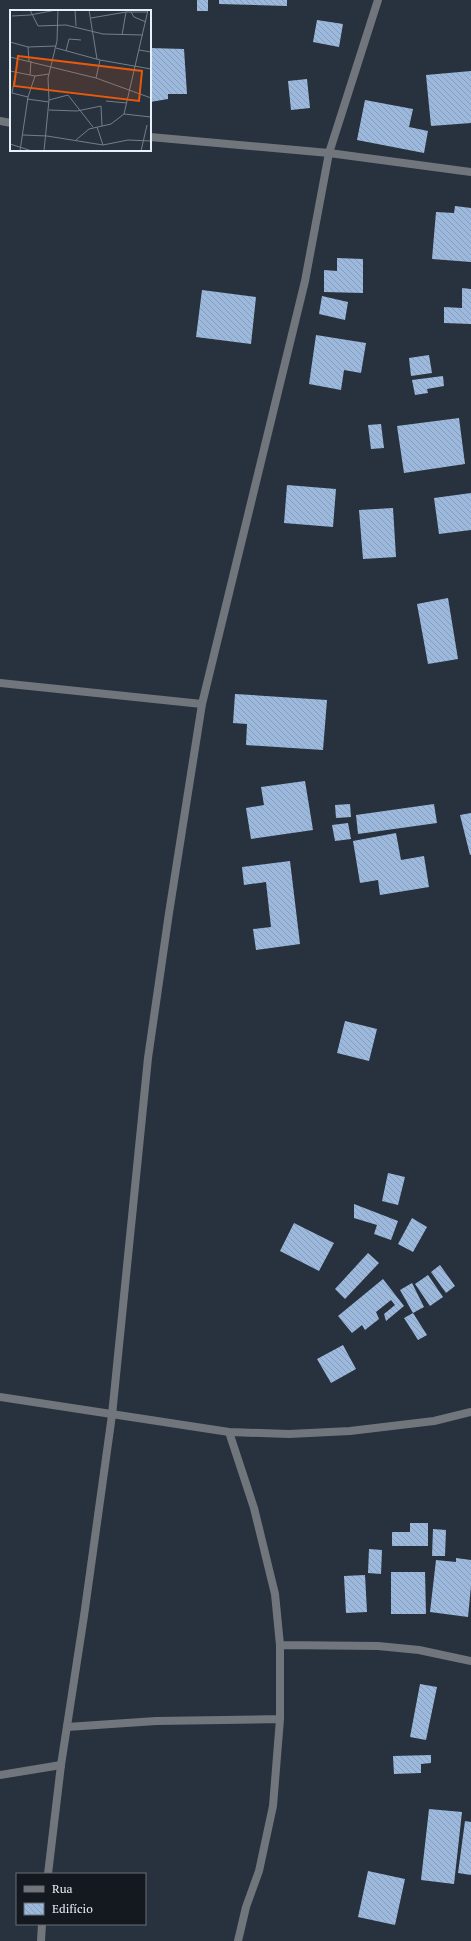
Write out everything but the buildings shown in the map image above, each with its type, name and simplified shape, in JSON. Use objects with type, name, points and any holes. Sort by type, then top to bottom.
[{"type":"street","points":[[48,1873],[61,1765],[112,1414],[148,1058],[202,704],[305,281],[329,153],[378,0]]},
{"type":"street","points":[[0,121],[10,123]]},
{"type":"street","points":[[151,137],[329,153],[471,172]]},
{"type":"street","points":[[0,683],[202,704]]},
{"type":"street","points":[[0,1397],[229,1432],[289,1434],[350,1431],[434,1421],[471,1412]]},
{"type":"street","points":[[229,1432],[254,1508],[271,1580],[280,1645],[280,1719],[273,1806],[259,1871],[246,1907],[238,1941]]},
{"type":"street","points":[[280,1645],[378,1646],[419,1650],[471,1662]]},
{"type":"street","points":[[67,1727],[156,1721],[280,1719]]},
{"type":"street","points":[[0,1775],[61,1765]]},
{"type":"street","points":[[41,1941],[42,1925]]}]
